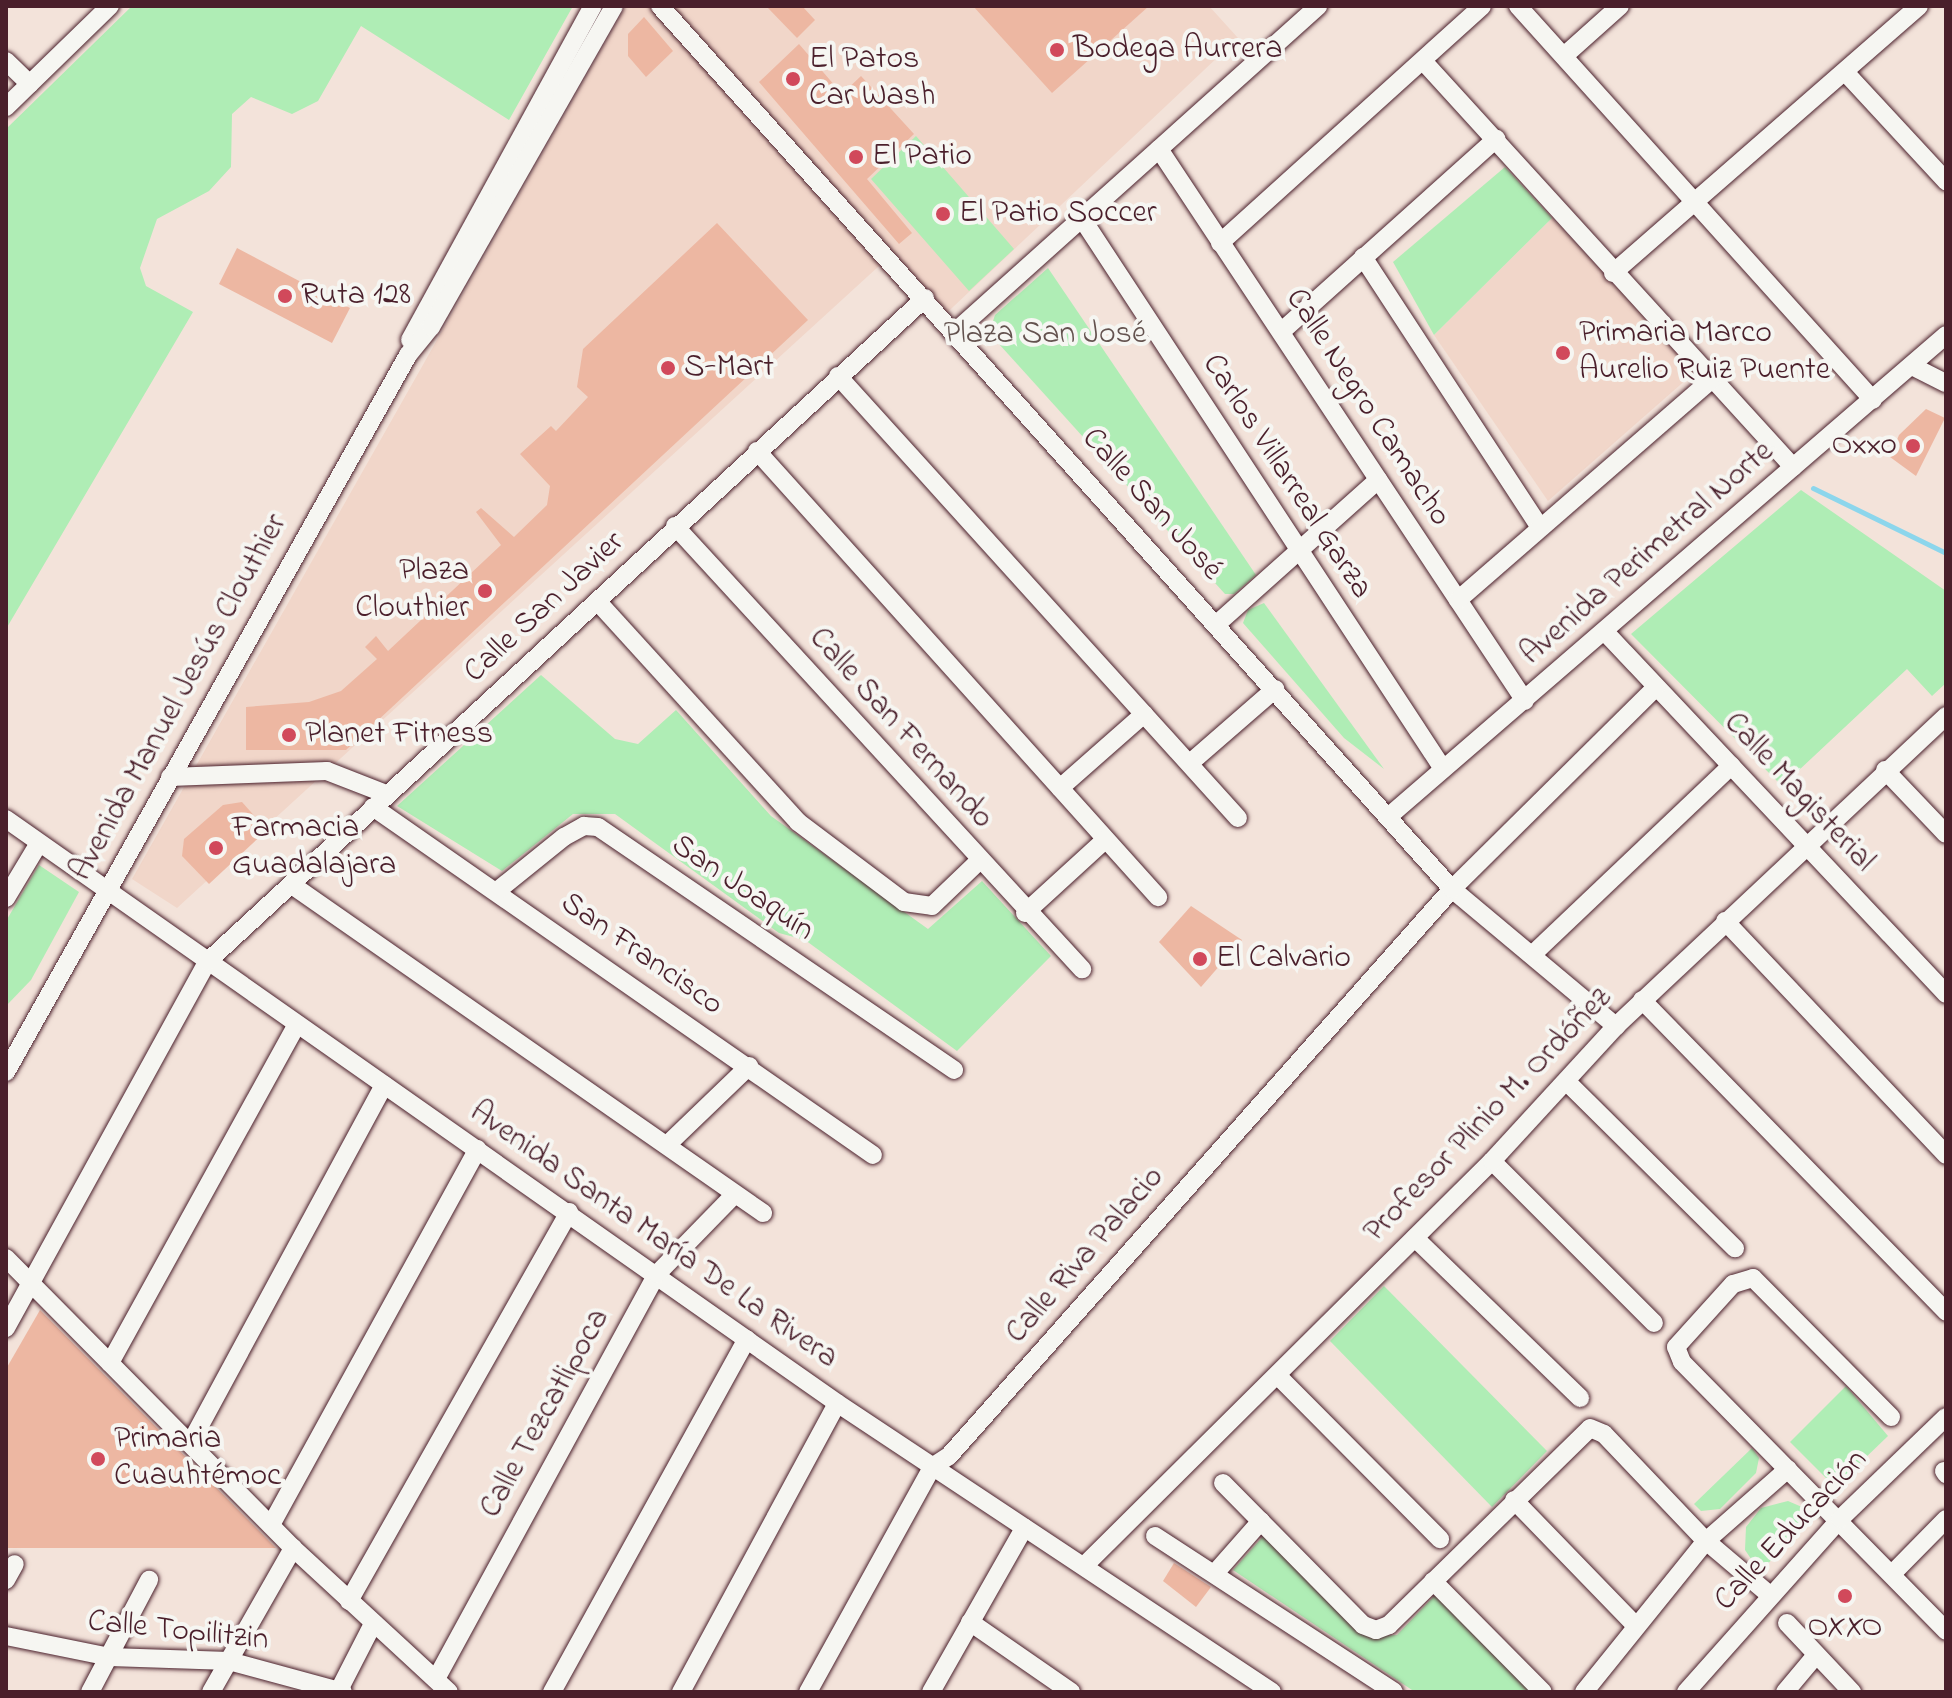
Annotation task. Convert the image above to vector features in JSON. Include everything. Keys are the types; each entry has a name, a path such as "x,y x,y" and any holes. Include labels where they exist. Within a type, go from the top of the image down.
{"street":[{"path":"6,107 109,6"},
{"name":"Avenida Manuel Jesús Clouthier","path":"408,355 415,330 593,6"},
{"name":"Avenida Manuel Jesús Clouthier","path":"6,1072 408,355 431,327 614,6"},
{"name":"Calle San José","path":"660,6 1218,623 1452,889 1534,953 1616,1026"},
{"path":"955,332 1318,6"},
{"path":"1220,243 1424,62 1482,6"},
{"path":"1518,6 1873,400"},
{"path":"1564,56 1620,6"},
{"path":"1613,273 1697,203 1919,6"},
{"path":"6,61 30,84"},
{"path":"1424,62 1793,467"},
{"path":"1845,72 1946,181"},
{"path":"1282,331 1496,139"},
{"name":"Calle Negro Camacho","path":"1159,149 1525,701"},
{"name":"Carlos Villarreal Garza","path":"1081,217 1443,769"},
{"path":"1363,257 1540,527"},
{"name":"Calle San Javier","path":"6,1328 207,962 925,298"},
{"name":"Avenida Perimetral Norte","path":"1388,817 1606,633 1946,335"},
{"path":"1912,366 1946,383"},
{"path":"838,376 1238,818"},
{"path":"1458,600 1712,379"},
{"path":"757,451 1158,897"},
{"path":"1218,623 1378,480"},
{"name":"Calle San Fernando","path":"675,526 1025,913 1082,969"},
{"path":"598,602 798,822 904,902 924,909 979,861"},
{"name":"Calle Magisterial","path":"1606,633 1946,994"},
{"name":"Calle Riva Palacio","path":"808,1692 932,1467 949,1456 1452,889 1656,687"},
{"path":"1190,763 1275,689"},
{"path":"1060,788 1144,714"},
{"name":"Profesor Plinio M. Ordóñez","path":"1084,1566 1492,1161 1568,1083 1642,1000 1946,716"},
{"path":"1534,953 1731,766"},
{"path":"1885,770 1946,834"},
{"name":"San Francisco","path":"170,777 327,771 380,801 497,891 873,1155"},
{"name":"Avenida Santa María De La Rivera","path":"6,819 837,1403 1272,1692"},
{"name":"San Joaquín","path":"497,891 564,837 584,826 598,827 954,1070"},
{"path":"1025,913 1105,840"},
{"path":"6,898 39,843"},
{"path":"292,885 763,1213"},
{"path":"1725,921 1946,1155"},
{"path":"1642,1000 1946,1312"},
{"path":"110,1363 297,1024"},
{"path":"667,1145 749,1066"},
{"path":"1568,1083 1735,1248"},
{"path":"191,1442 384,1085"},
{"path":"271,1525 478,1149"},
{"path":"1492,1161 1654,1323"},
{"name":"Calle Tezcatlipoca","path":"443,1686 657,1274 734,1195"},
{"path":"349,1601 569,1212"},
{"path":"1415,1238 1580,1398"},
{"path":"6,1258 293,1548 443,1686"},
{"path":"1891,1417 1759,1281 1746,1277 1676,1347 1682,1362 1840,1519 1946,1631"},
{"path":"552,1692 747,1339"},
{"path":"1278,1376 1440,1539"},
{"path":"681,1692 837,1403"},
{"name":"Calle Educación","path":"1686,1692 1840,1519 1946,1417"},
{"path":"1223,1483 1363,1625 1376,1630 1433,1581 1590,1428 1604,1434 1706,1541 1770,1595"},
{"path":"1584,1692 1706,1541 1788,1469"},
{"path":"1514,1500 1636,1626"},
{"path":"1892,1574 1946,1519"},
{"path":"1216,1572 1261,1521"},
{"path":"931,1692 1024,1528"},
{"path":"1155,1536 1216,1572 1394,1692"},
{"path":"211,1692 293,1548"},
{"path":"90,1692 149,1580"},
{"path":"1433,1581 1543,1692"},
{"path":"970,1622 1071,1692"},
{"path":"1787,1623 1852,1692"},
{"path":"340,1691 373,1624"},
{"name":"Calle Topilitzin","path":"6,1636 110,1657 229,1661 340,1691"},
{"path":"1785,1692 1816,1655"}],"shaded area":[{"path":"626,6 1209,6 1238,38 935,324 879,266 177,908 132,879"},
{"name":"Primaria Marco Aurelio Ruiz Puente","path":"1552,218 1696,371 1548,501 1434,335"}],"green space":[{"path":"132,6 573,6 509,120 361,26 318,101 292,114 251,97 232,114 231,167 209,191 157,219 140,268 146,286 193,312 6,629 6,129"},
{"name":"El Patio Soccer","path":"916,136 1014,249 969,291 871,179"},
{"path":"1505,167 1552,218 1434,335 1393,262"},
{"name":"Plaza San José","path":"1048,268 1256,575 1234,594 1225,594 989,333 995,315"},
{"path":"1801,490 1946,591 1946,683 1932,696 1907,669 1782,786 1631,634"},
{"path":"1264,603 1384,769 1344,738 1243,623 1248,610"},
{"path":"541,675 615,739 638,744 676,710 771,816 928,929 982,881 1051,956 957,1051 805,940 779,933 615,814 573,814 502,871 397,806"},
{"path":"39,865 79,892 31,980 6,1006 6,921"},
{"path":"1384,1286 1547,1451 1492,1507 1330,1341"},
{"path":"1846,1386 1888,1436 1835,1487 1790,1442"},
{"path":"1752,1448 1759,1458 1756,1473 1720,1509 1701,1511 1694,1504"},
{"path":"1788,1501 1816,1513 1760,1572 1745,1550 1746,1527 1761,1508"},
{"path":"1266,1533 1374,1636 1397,1635 1435,1595 1532,1692 1415,1692 1233,1570"}],"building":[{"path":"766,6 802,6 815,20 797,38"},
{"name":"Bodega Aurrera","path":"973,6 1149,6 1052,93"},
{"path":"644,17 673,51 646,77 628,56 628,34"},
{"name":"El Patio","path":"799,44 842,94 861,76 914,134 867,179 912,233 899,244 759,82"},
{"path":"717,223 808,320 346,750 246,750 246,707 309,702 341,691 377,659 365,647 376,636 388,651 501,545 476,512 481,508 514,537 547,505 550,486 520,454 551,426 556,431 588,397 577,387 583,349"},
{"name":"Ruta 128","path":"237,248 350,308 332,343 219,284"},
{"name":"Oxxo","path":"1926,409 1945,418 1916,476 1890,457 1899,435"},
{"name":"Farmacia Guadalajara","path":"242,802 267,830 209,884 182,856 184,839 223,805"},
{"name":"El Calvario","path":"1191,906 1242,940 1201,987 1159,942"},
{"name":"Primaria Cuauhtémoc","path":"40,1310 276,1548 6,1548 6,1369"},
{"path":"1174,1563 1211,1587 1196,1607 1163,1581"}],"waterway":[{"path":"1813,488 1946,553"}],"place":[{"name":"Bodega Aurrera","path":"1057,50"},
{"name":"El Patos Car Wash","path":"793,79"},
{"name":"El Patio","path":"856,157"},
{"name":"El Patio Soccer","path":"943,214"},
{"name":"Ruta 128","path":"285,296"},
{"name":"Primaria Marco Aurelio Ruiz Puente","path":"1563,353"},
{"name":"S-Mart","path":"668,368"},
{"name":"Oxxo","path":"1913,446"},
{"name":"Plaza Clouthier","path":"485,591"},
{"name":"Planet Fitness","path":"289,735"},
{"name":"Farmacia Guadalajara","path":"216,848"},
{"name":"El Calvario","path":"1200,959"},
{"name":"Primaria Cuauhtémoc","path":"98,1459"},
{"name":"OXXO","path":"1845,1596"}]}
